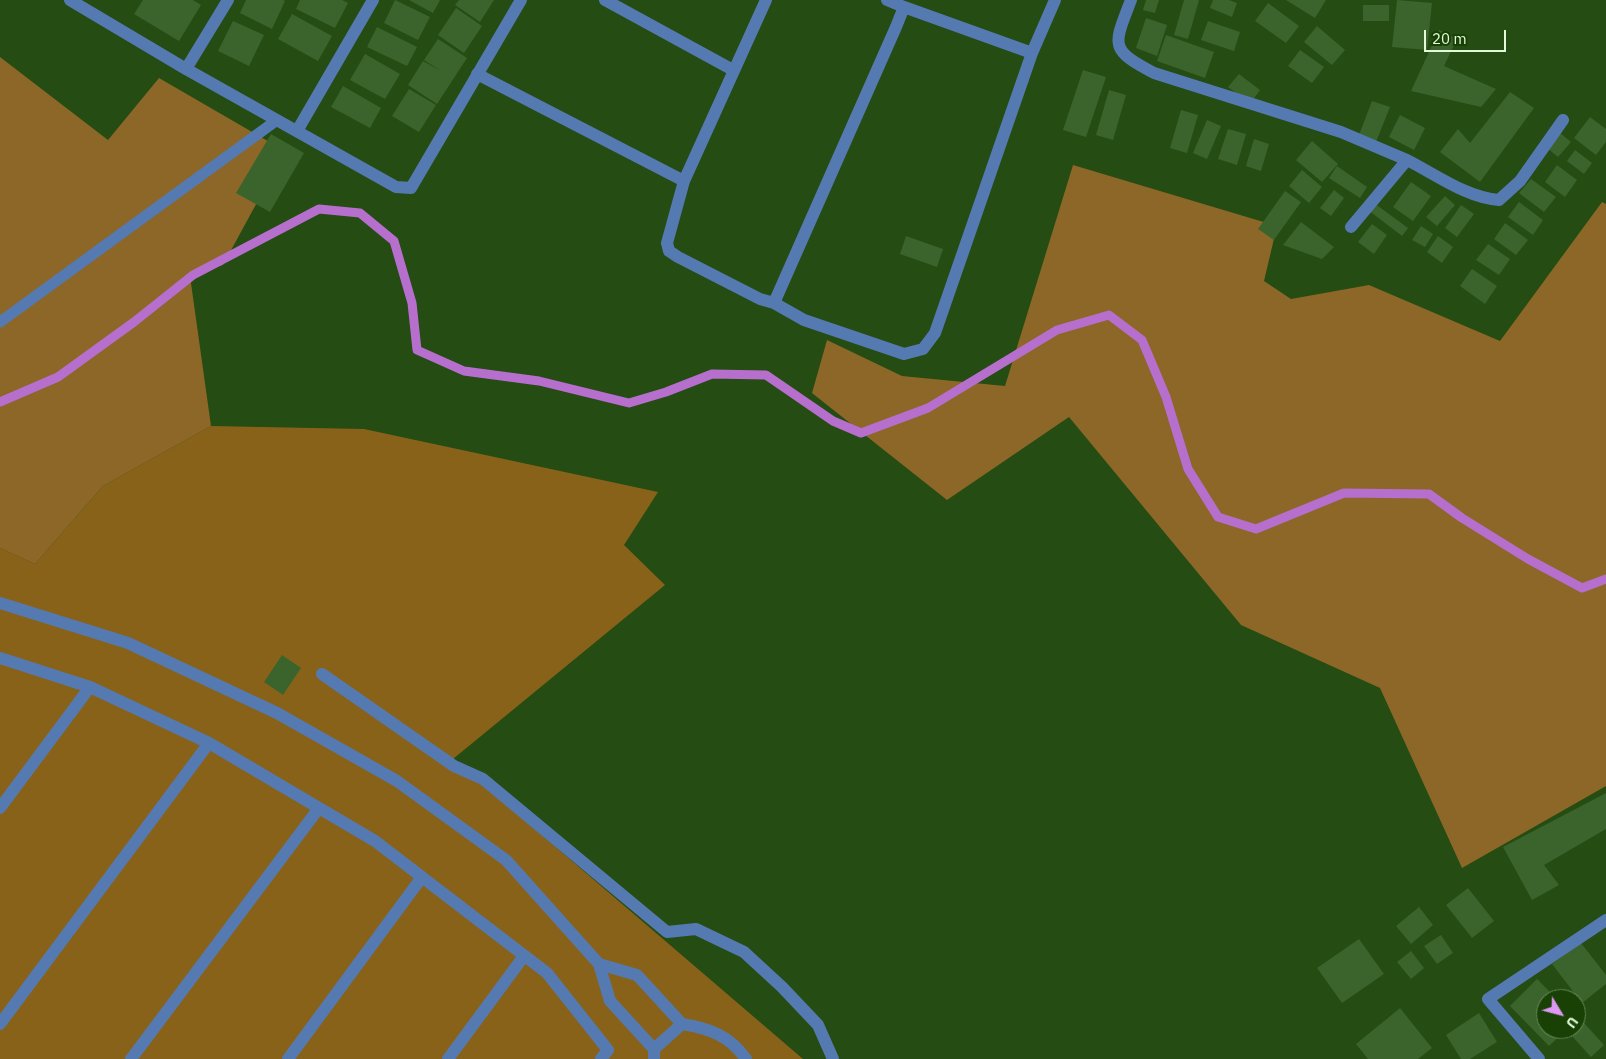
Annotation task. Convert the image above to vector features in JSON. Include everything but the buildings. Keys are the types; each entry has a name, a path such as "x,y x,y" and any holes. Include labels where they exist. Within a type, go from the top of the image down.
{"street":[{"path":"186,70 228,0"},
{"path":"297,131 373,0"},
{"path":"74,1 186,70 396,187 411,188 521,0"},
{"path":"605,0 733,70"},
{"path":"766,0 684,181 667,243 669,251 804,320 904,354 923,349 935,333 1032,53 1055,0"},
{"path":"886,0 1032,53"},
{"path":"1131,0 1117,37 1121,52 1132,62 1154,74 1341,132 1407,160 1461,188 1488,199 1499,200 1520,181 1562,120"},
{"path":"774,303 904,7"},
{"path":"477,74 684,181"},
{"path":"1351,227 1407,160"},
{"path":"0,603 128,643 277,713 397,781 506,860 599,964 610,1002 654,1054 682,1024"},
{"path":"0,658 90,687 209,743 375,840 547,973 608,1050 601,1059"},
{"path":"322,674 454,766 483,779 667,932 696,929 744,952 782,987 818,1025 833,1059"},
{"path":"0,808 90,687"},
{"path":"0,1024 209,743"},
{"path":"131,1059 319,808"},
{"path":"288,1059 422,877"},
{"path":"1538,1059 1488,999 1606,920"},
{"path":"448,1059 524,956"},
{"path":"599,964 637,975 682,1024 705,1027 722,1035 746,1059"}],"lane":[{"path":"0,322 277,120"}],"shaded area":[{"path":"0,57 108,140 159,78 285,151 223,265 190,276 211,426 103,486 35,564 0,548"},
{"path":"1073,165 1277,226 1264,281 1291,299 1369,285 1500,341 1602,202 1606,204 1606,786 1462,868 1380,688 1241,625 1069,417 947,500 812,393 827,340 902,376 1005,386"},
{"path":"211,426 364,429 658,492 624,545 665,585 453,759 803,1059 0,1059 0,548 35,564 103,486"}],"waterway":[{"path":"0,402 58,377 134,322 193,275 319,209 360,213 394,241 412,303 417,350 464,371 539,381 629,403 666,392 712,374 766,375 833,421 861,433 928,408 1057,330 1109,315 1142,340 1166,397 1188,469 1218,517 1256,529 1344,493 1429,494 1462,518 1528,559 1582,588 1606,579"}]}
